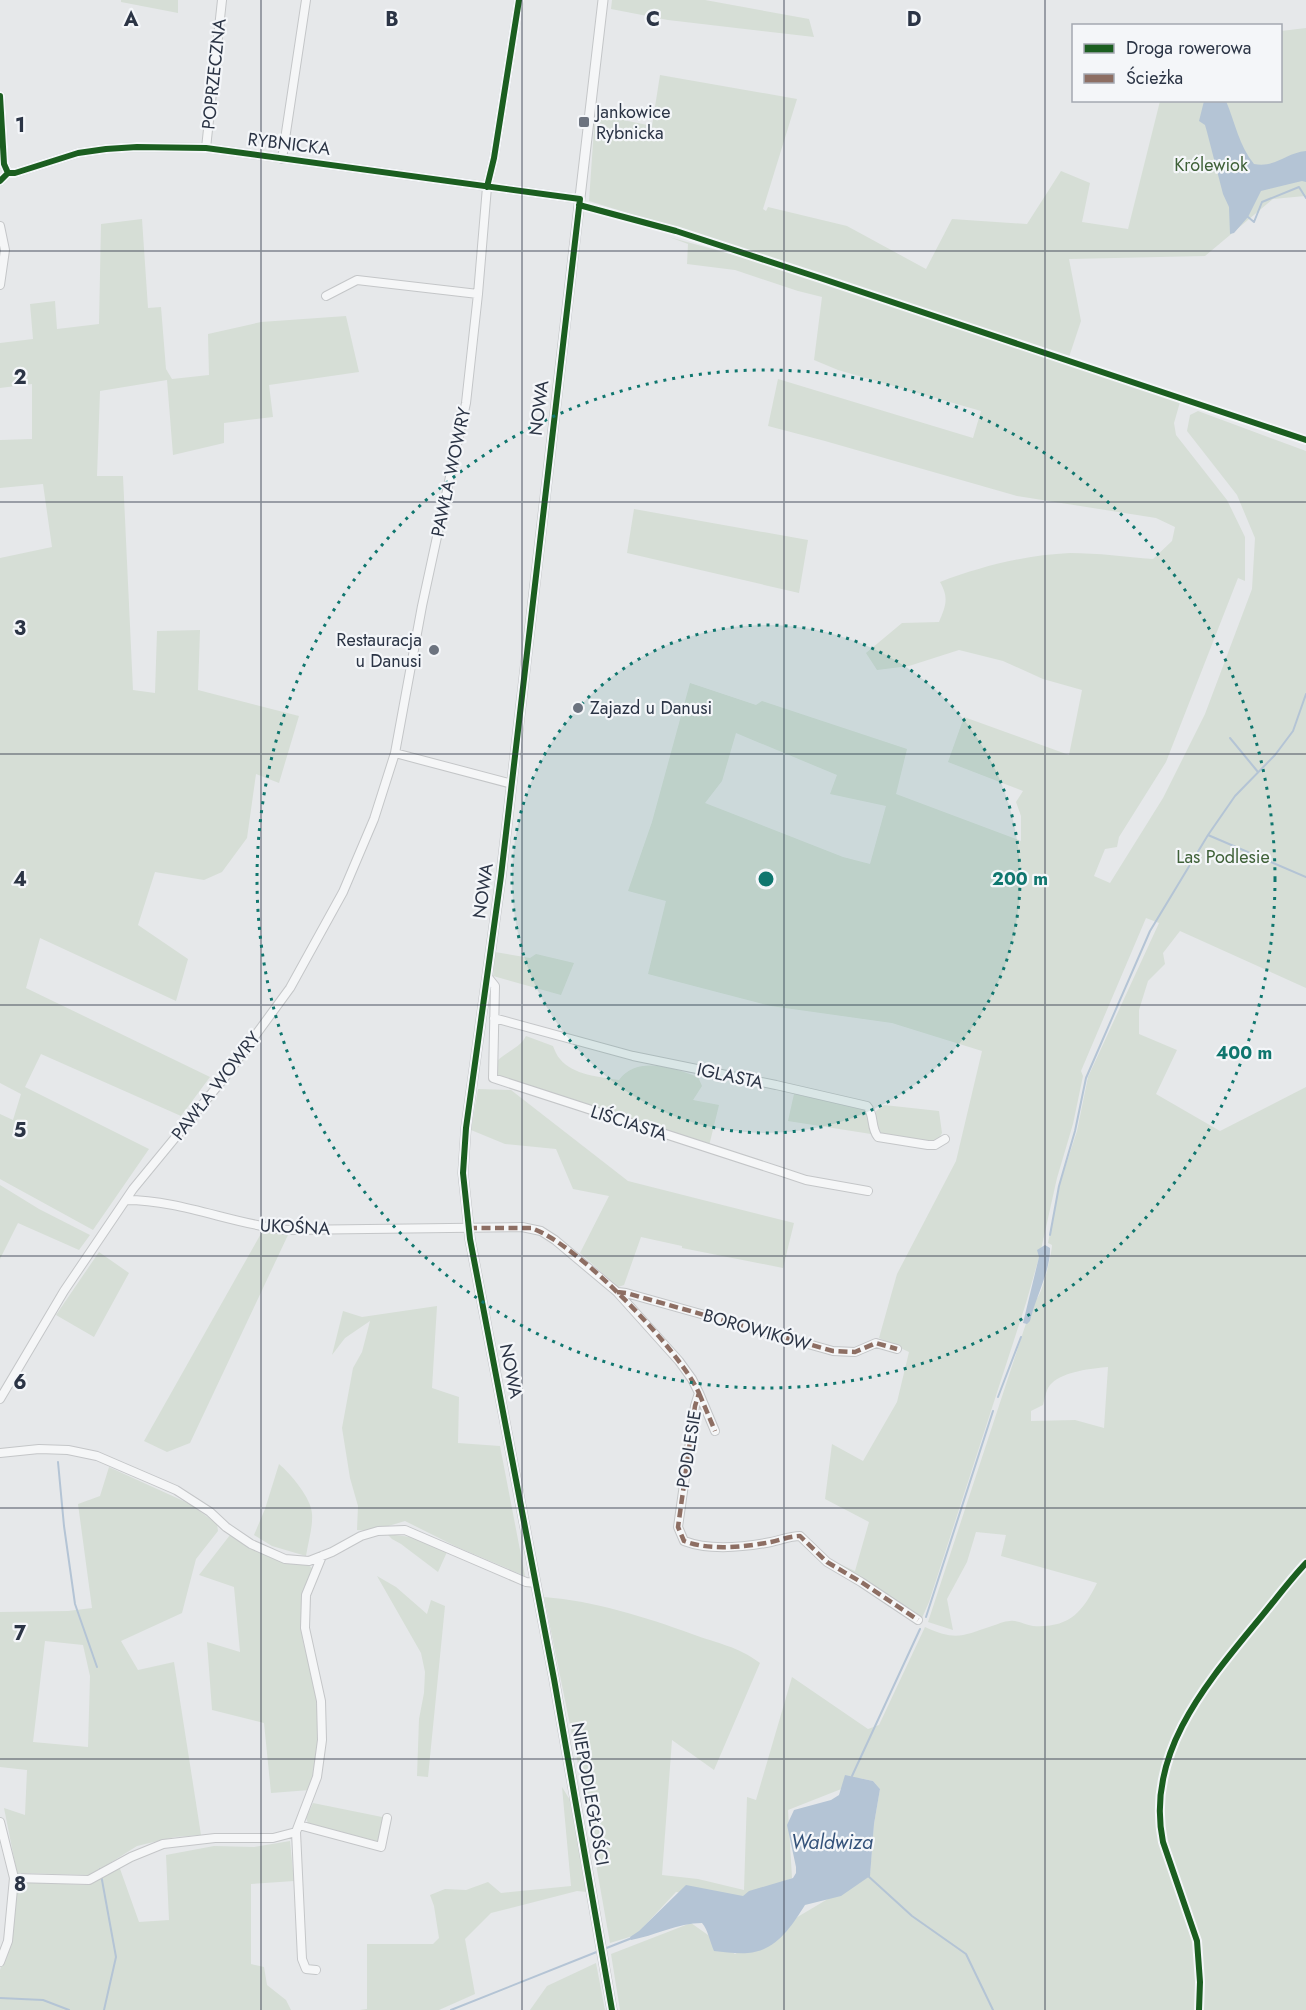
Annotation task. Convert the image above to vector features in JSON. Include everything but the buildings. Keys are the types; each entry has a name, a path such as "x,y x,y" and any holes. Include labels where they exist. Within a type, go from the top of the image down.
{"street":[{"name":"POPRZECZNA","path":"206,148 222,0"},
{"path":"282,159 306,0"},
{"name":"PAWŁA WOWRY","path":"0,1399 64,1291 143,1175 225,1077 290,988 343,892 374,819 395,753 422,606 466,403 487,187 494,158 519,0"},
{"name":"NOWA","path":"536,1583 468,1228 463,1173 464,1149 512,784 603,0"},
{"path":"0,96 4,164 8,173 0,181"},
{"name":"RYBNICKA","path":"8,173 15,173 78,153 106,149 206,148 580,199"},
{"path":"0,226 4,250 0,285"},
{"path":"326,296 357,280 478,294"},
{"path":"395,753 512,784"},
{"name":"LIŚCIASTA","path":"487,976 495,986 493,1078 797,1177 868,1191"},
{"name":"IGLASTA","path":"494,1018 633,1056 867,1106 873,1112 874,1131 878,1137 928,1145 935,1145 945,1139"},
{"name":"UKOŚNA","path":"126,1200 169,1204 255,1226 287,1230 468,1228"},
{"name":"PODLESIE","path":"468,1228 522,1227 541,1231 617,1292 680,1361 699,1393 691,1428 678,1527 684,1541 703,1546 735,1546 800,1536 826,1562 918,1620"},
{"name":"BOROWIKÓW","path":"617,1292 833,1351 855,1352 876,1343 897,1349"},
{"path":"699,1393 715,1431"},
{"path":"0,1453 43,1449 68,1450 97,1456 176,1490 210,1512 226,1527 251,1544 285,1560 309,1561 361,1536 378,1531 405,1530 526,1582 536,1583"},
{"path":"316,1970 306,1969 302,1959 298,1828 317,1777 322,1740 321,1701 305,1628 306,1595 322,1556"},
{"name":"NIEPODLEGŁOŚCI","path":"536,1583 612,2010"},
{"path":"14,1878 89,1880 130,1857 163,1844 215,1838 273,1838 298,1828 381,1847 387,1818"},
{"path":"0,1821 14,1878 8,1941 0,1962"}],"green space":[{"path":"121,0 178,0 178,13 121,2"},
{"path":"612,0 705,0 809,19 814,37 668,20 611,9"},
{"name":"Królewiok","path":"1306,28 1306,198 1305,196 1273,199 1205,256 1069,259 1081,321 1068,360 749,255 750,251 589,201 595,114 652,126 660,75 797,99 763,209 766,211 768,207 847,226 926,269 952,219 1027,224 1061,171 1090,183 1082,222 1128,229 1160,102 1282,102 1282,31"},
{"path":"142,219 148,308 161,307 166,369 172,379 209,375 208,334 261,322 346,316 359,372 269,385 273,417 224,423 224,443 173,455 167,380 100,391 97,476 123,476 133,690 155,693 157,631 200,630 198,690 299,716 279,783 256,774 247,838 222,872 204,880 155,872 138,925 188,959 176,1001 40,938 26,988 210,1077 181,1116 41,1054 25,1087 149,1149 93,1230 0,1179 0,1114 13,1120 21,1094 0,1083 0,558 52,547 43,484 0,488 0,440 32,439 32,384 0,388 0,343 33,339 30,304 55,301 57,329 99,324 101,224"},
{"name":"Las Podlesie","path":"669,237 781,268 1180,402 1174,423 1176,435 1227,500 1245,537 1245,581 1238,578 1166,762 1119,837 1117,847 1105,849 1094,876 1110,883 1163,798 1205,714 1252,589 1255,538 1237,495 1187,431 1190,415 1198,411 1306,451 1306,988 1180,931 1163,953 1165,964 1148,981 1139,1010 1139,1034 1177,1050 1156,1094 1220,1131 1306,1087 1306,2010 620,2010 611,1954 691,1923 735,1954 870,1874 874,1824 880,1789 873,1781 859,1778 859,1782 788,1810 792,1878 738,1900 676,1892 636,1935 610,1943 580,1774 544,1597 582,1602 638,1616 727,1646 760,1663 714,1770 672,1740 662,1875 698,1879 744,1890 747,1797 756,1800 792,1677 868,1729 879,1725 925,1627 944,1634 959,1636 1008,1621 1033,1626 1056,1624 1065,1621 1080,1610 1097,1583 1001,1556 1006,1535 976,1532 967,1562 947,1599 953,1630 928,1622 1033,1302 1039,1296 1045,1279 1052,1245 1048,1243 1060,1183 1077,1131 1088,1077 1159,923 1146,918 1081,1071 1083,1076 1073,1124 1026,1303 922,1618 831,1560 855,1571 869,1522 825,1499 832,1444 863,1461 897,1402 909,1352 879,1338 897,1274 956,1161 982,1051 892,1023 771,1006 648,974 666,901 628,891 652,822 690,683 756,705 762,701 907,749 896,794 1021,841 1021,816 1016,802 1023,791 948,762 964,717 1069,755 1082,690 1043,679 1003,661 959,650 909,666 877,670 866,653 902,623 939,622 946,602 940,582 1004,562 1054,554 1091,554 1153,559 1172,541 1175,527 1156,518 1017,496 768,426 778,379 973,438 981,411 838,370 814,360 822,297 735,270 687,264 688,244","holes":["736,733 837,775 830,794 886,806 870,864 843,857 705,803 722,781","1108,1367 1104,1428 1075,1420 1031,1421 1031,1411 1043,1405 1048,1388 1057,1379 1079,1371"]},
{"path":"634,509 808,540 799,593 627,553"},
{"path":"495,952 530,958 536,954 574,963 561,995 493,976"},
{"path":"526,1036 553,1046 565,1064 587,1074 619,1080 635,1068 656,1066 667,1067 698,1077 702,1086 693,1100 719,1105 709,1146 497,1075 497,1061 520,1044"},
{"path":"478,1089 511,1090 628,1181 794,1223 783,1268 682,1248 682,1246 641,1237 624,1285 618,1287 580,1253 609,1196 573,1189 556,1149 505,1144 471,1130"},
{"path":"794,1094 864,1108 870,1115 871,1134 788,1121"},
{"path":"884,1105 939,1111 942,1133 938,1140 930,1142 881,1133 876,1124 876,1111"},
{"path":"0,1185 39,1209 90,1235 79,1250 18,1223 0,1259"},
{"path":"263,1230 288,1235 190,1443 167,1452 144,1441"},
{"path":"99,1252 129,1273 94,1337 56,1315"},
{"path":"437,1306 432,1388 459,1397 458,1443 500,1446 525,1576 457,1547 405,1521 372,1531 357,1530 358,1506 350,1478 342,1428 353,1368 362,1352 370,1321 345,1338 332,1355 343,1311 362,1317"},
{"path":"279,1464 300,1487 311,1508 312,1524 306,1556 272,1546 254,1535"},
{"path":"109,1467 190,1504 217,1524 218,1531 196,1559 182,1613 121,1641 138,1670 174,1662 201,1835 175,1837 137,1846 91,1875 17,1873 4,1808 25,1815 27,1770 0,1767 0,1612 68,1611 92,1608 78,1504 100,1496","holes":["45,1641 83,1645 90,1676 88,1747 33,1742"]},
{"path":"387,1534 411,1537 447,1552 438,1572 392,1539"},
{"path":"230,1535 283,1563 307,1564 312,1568 304,1596 301,1626 314,1685 317,1711 317,1751 310,1790 271,1793 264,1723 212,1710 207,1642 240,1652 234,1587 199,1575"},
{"path":"377,1576 396,1587 427,1614 431,1600 445,1606 428,1777 417,1776 419,1719 425,1672 421,1653"},
{"path":"562,1787 573,1805 587,1892 577,1891 491,1913 465,1939 475,1994 439,2010 360,2010 367,2009 367,1944 433,1944 439,1938 430,1895 445,1889 466,1890 488,1882 501,1893 571,1886"},
{"path":"313,1803 387,1818 380,1842 308,1823 306,1818"},
{"path":"290,1841 294,1881 251,1884 251,1964 264,1967 267,1985 286,2000 291,2010 0,2010 0,1970 12,1932 16,1888 23,1882 86,1885 119,1866 139,1922 169,1920 166,1855 214,1846 254,1847"},
{"path":"596,1963 605,2010 530,2010 547,1986"}],"water":[{"path":"1204,102 1226,102 1241,142 1254,164 1268,164 1306,151 1306,182 1261,191 1248,217 1234,233 1230,234 1229,207 1223,194 1205,125 1199,121"},
{"path":"1045,1245 1050,1248 1050,1256 1045,1275 1030,1321 1027,1324 1023,1323 1039,1257 1037,1250"},
{"name":"Waldwiza","path":"845,1775 873,1781 880,1789 874,1824 870,1876 841,1896 805,1905 794,1922 775,1943 758,1951 740,1953 714,1951 702,1923 684,1925 631,1940 630,1937 686,1885 743,1896 749,1891 793,1878 796,1867 787,1825 794,1810 831,1800 839,1795"}],"waterway":[{"path":"1248,217 1254,222 1262,202 1299,187 1306,198"},
{"path":"1208,835 1235,796 1275,755 1293,731 1306,694"},
{"path":"1230,738 1258,772"},
{"path":"1050,1235 1059,1186 1075,1131 1086,1078 1150,931 1208,835 1306,877"},
{"path":"998,1397 1021,1337"},
{"path":"926,1617 993,1411"},
{"path":"58,1462 75,1604 97,1667"},
{"path":"852,1776 920,1629"},
{"path":"100,1869 116,1957 104,2010"},
{"path":"867,1875 912,1916 966,1954 993,2010"},
{"path":"604,1949 632,1938"},
{"path":"451,2010 599,1951"},
{"path":"0,1998 43,2000 69,2010"}],"marked path":[{"path":"468,1228 531,1228 551,1238 574,1254 625,1300 649,1325 688,1374 699,1393 695,1406 678,1527 684,1541 705,1546 739,1547 800,1536 827,1562 918,1620"},
{"path":"617,1292 833,1351 855,1352 876,1343 897,1349"},
{"path":"699,1393 715,1431"}],"cycle path":[{"path":"487,187 494,158 519,0"},
{"path":"0,96 4,164 8,173"},
{"path":"0,181 8,173 15,173 78,153 137,147 206,148 580,199 501,876 466,1128 463,1173 470,1239 554,1679 612,2010"},
{"path":"579,205 676,231 1306,440"},
{"path":"1199,2010 1200,1982 1197,1941 1163,1842 1160,1810 1163,1780 1171,1751 1199,1697 1217,1671 1306,1563"}],"place":[{"name":"Jankowice Rybnicka","path":"584,122"},
{"name":"Restauracja u Danusi","path":"434,650"},
{"name":"Zajazd u Danusi","path":"578,708"}]}
